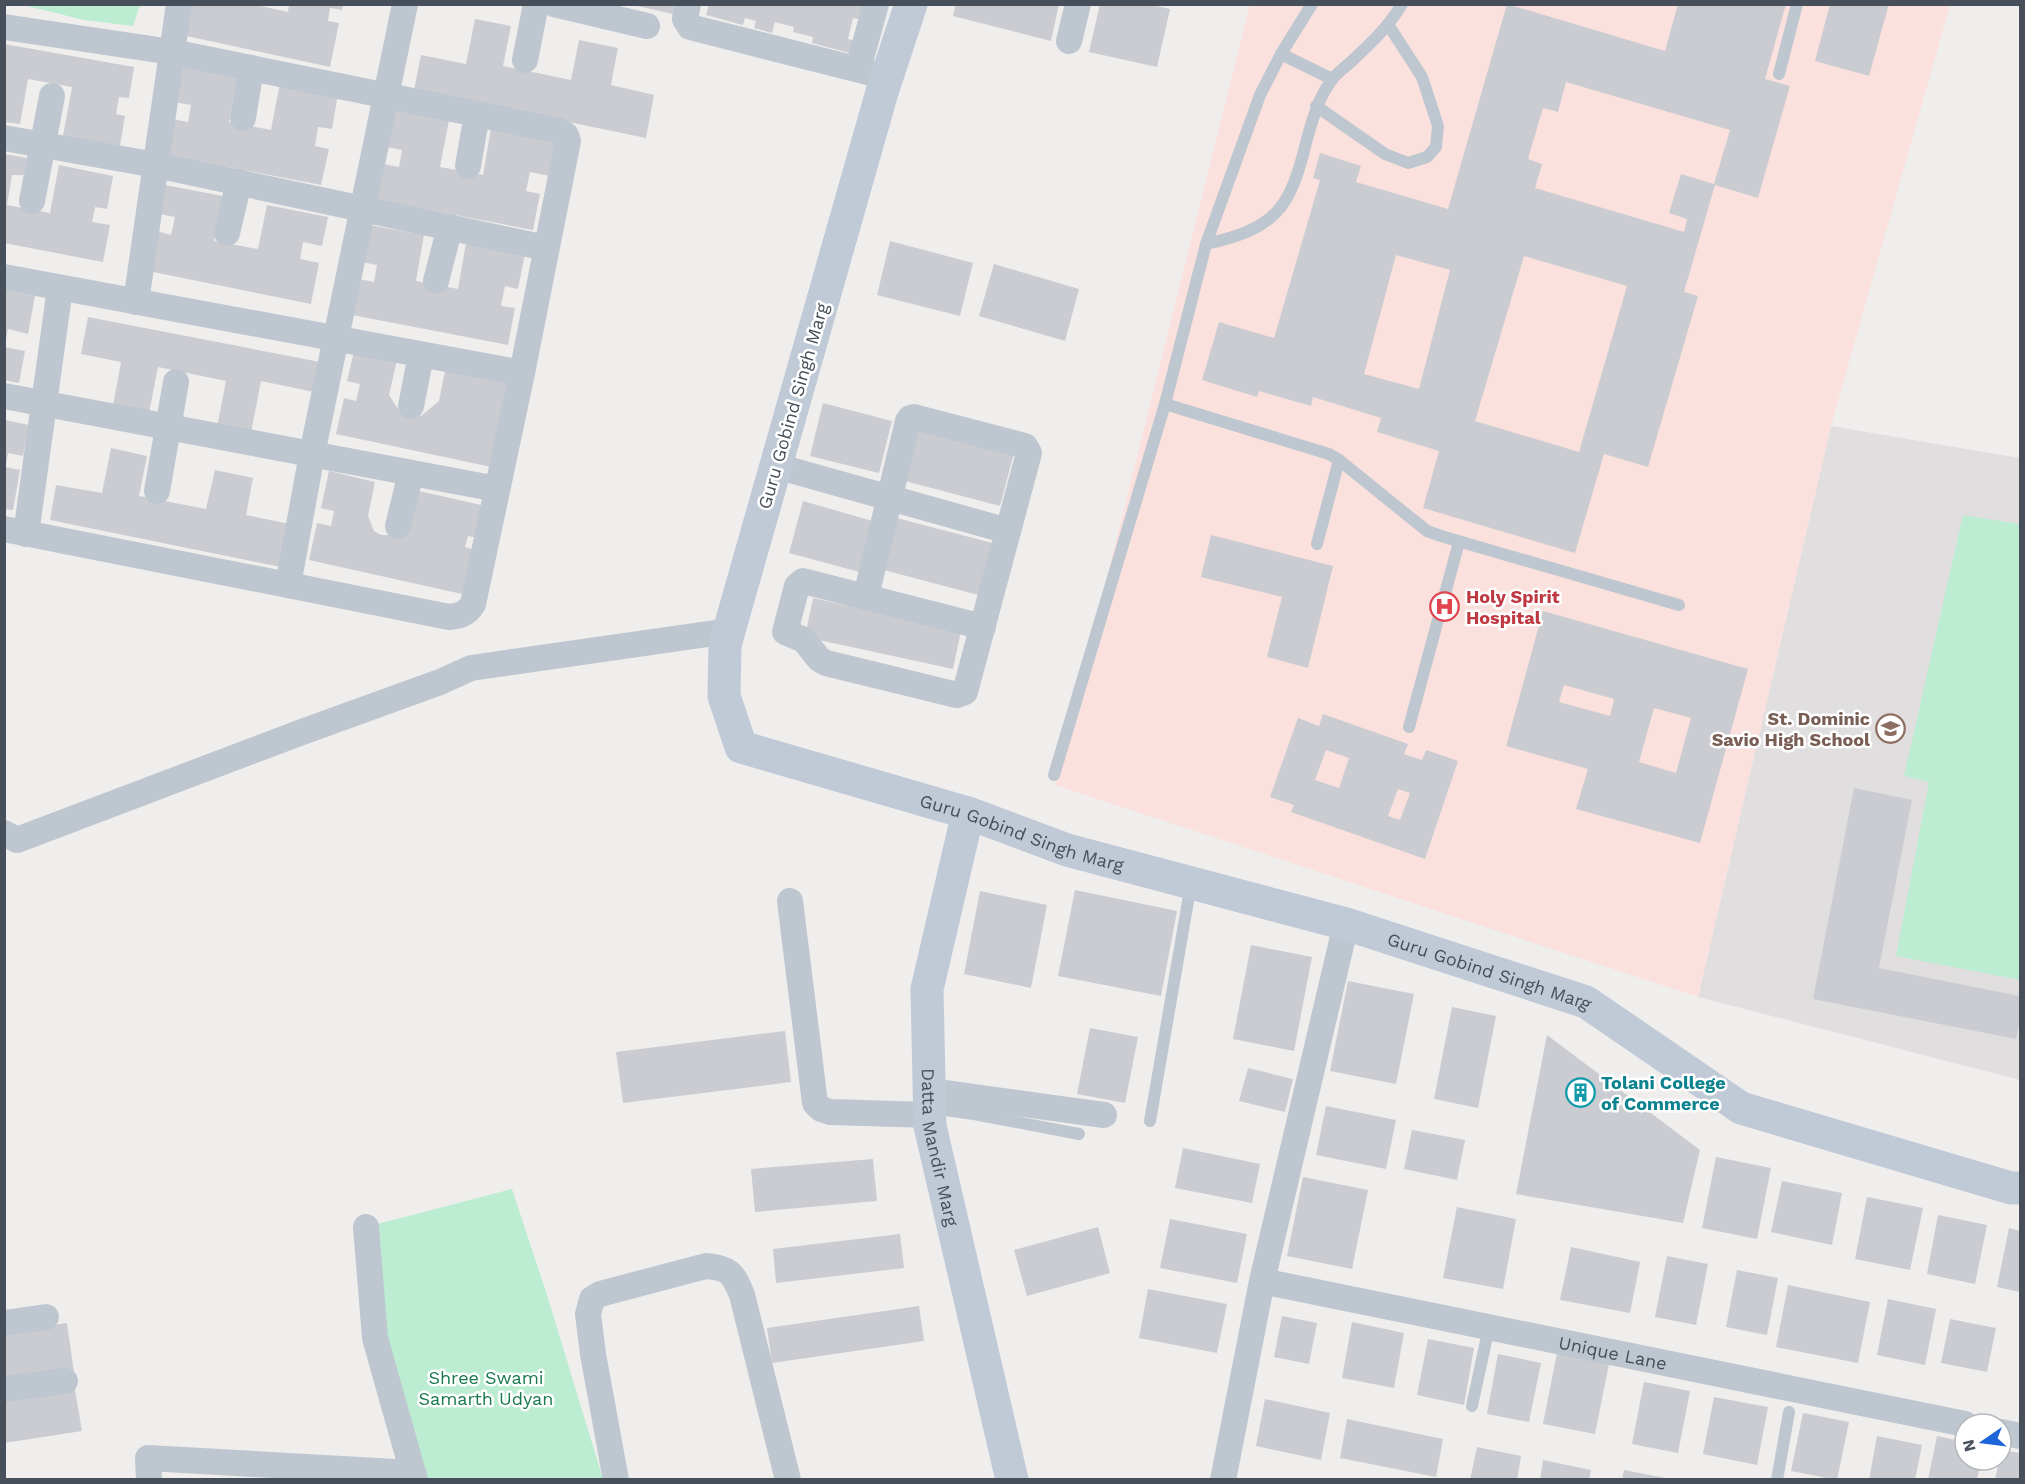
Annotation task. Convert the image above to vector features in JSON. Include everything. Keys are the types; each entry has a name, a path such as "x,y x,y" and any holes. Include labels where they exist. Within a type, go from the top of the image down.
{"street":[{"path":"136,302 178,4"},
{"path":"288,585 312,454 405,4"},
{"path":"525,60 537,4"},
{"path":"554,4 647,26"},
{"path":"688,4 685,20 690,27 872,73 876,4"},
{"name":"Guru Gobind Singh Marg","path":"911,4 872,73 776,466 725,645 724,696 741,747 968,813 1067,850 1346,924 1586,1002 1741,1108 2012,1188 2020,1188"},
{"path":"1069,41 1078,4"},
{"path":"4,27 172,52 560,131 566,135 568,141 522,373 472,604 469,610 462,614 449,617 15,531 44,404 60,288"},
{"path":"243,118 251,68"},
{"path":"32,201 52,96"},
{"path":"468,166 477,114"},
{"path":"4,138 156,165 546,248"},
{"path":"227,233 239,182"},
{"path":"436,281 450,227"},
{"path":"4,278 522,373"},
{"path":"411,406 421,355"},
{"path":"157,491 176,382"},
{"path":"4,396 497,489"},
{"path":"866,596 908,421 912,416 1024,446 1029,453 1008,531 983,627 966,690 960,695 826,663 819,659 804,640 785,632 797,586 807,581 983,627"},
{"path":"776,466 1008,531"},
{"path":"398,526 411,473"},
{"path":"4,833 16,840 440,682 471,668 729,631"},
{"name":"Datta Mandir Marg","path":"968,813 927,988 930,1126 1012,1479"},
{"path":"790,902 815,1103 821,1109 830,1112 930,1105 1104,1115"},
{"path":"1223,1479 1262,1281 1346,924"},
{"path":"149,1479 148,1458 414,1476 375,1338 366,1227"},
{"path":"616,1479 592,1344 588,1314 592,1299 611,1291 706,1266 723,1268 734,1276 742,1295 788,1479"},
{"name":"Unique Lane","path":"1262,1281 1953,1422"},
{"path":"4,1323 46,1317"},
{"path":"4,1389 65,1381"}],"lane":[{"path":"1054,775 1165,404 1206,244 1260,95 1281,54 1312,4"},
{"path":"1206,244 1239,237 1274,216 1287,200 1298,178 1316,106 1332,79 1389,26 1402,4"},
{"path":"1779,74 1797,4"},
{"path":"1316,106 1385,154 1408,164 1427,157 1436,147 1438,126 1432,103 1422,77 1389,26"},
{"path":"1281,54 1332,79"},
{"path":"1165,404 1318,450 1340,460 1427,531 1679,605"},
{"path":"1317,544 1340,460"},
{"path":"1408,727 1459,542"},
{"path":"1150,1121 1191,882"},
{"path":"930,1105 1080,1134"},
{"path":"1472,1406 1489,1327"},
{"path":"1777,1479 1789,1412"}],"shaded area":[{"name":"Holy Spirit Hospital","path":"1250,5 1950,5 1831,426 1698,997 1055,785"},
{"name":"St. Dominic Savio High School","path":"1831,426 2020,458 2020,1080 1698,997"}],"green space":[{"path":"23,5 140,5 133,26 84,20"},
{"path":"1963,515 2020,524 2020,980 1896,956 1929,782 1904,776"},
{"name":"Shree Swami Samarth Udyan","path":"512,1189 603,1479 419,1479 396,1386 366,1227"}],"building":[{"path":"183,4 252,4 288,12 289,4 343,4 342,10 330,8 328,21 339,23 330,67 177,34"},
{"path":"709,4 865,4 862,20 853,18 848,39 856,41 853,54 812,43 813,37 793,32 794,27 775,22 772,33 754,28 756,21 745,18 743,25 706,15"},
{"path":"956,4 1059,4 1051,41 953,16"},
{"path":"1100,4 1147,4 1170,9 1157,67 1089,52"},
{"path":"1507,4 1665,51 1678,4 1786,4 1765,79 1790,86 1758,198 1715,185 1684,292 1698,296 1648,467 1604,454 1575,553 1423,508 1439,451 1377,432 1381,418 1313,397 1311,406 1259,391 1257,397 1202,380 1219,322 1274,338 1320,180 1313,178 1320,153 1361,166 1356,182 1448,209","holes":["1566,82 1730,130 1714,184 1681,174 1669,213 1687,219 1684,232 1535,188 1542,164 1528,159 1543,108 1558,112","1396,255 1450,270 1419,389 1364,374","1524,256 1627,286 1579,452 1475,421"]},
{"path":"1830,4 1889,4 1869,76 1815,61"},
{"path":"633,5 679,5 677,15"},
{"path":"475,19 511,26 503,66 571,80 579,40 618,48 611,85 654,95 646,138 414,90 421,55 466,64"},
{"path":"4,44 134,67 129,98 119,97 116,114 125,116 120,146 63,136 72,87 28,79 20,124 4,122"},
{"path":"182,65 237,75 229,122 271,130 280,83 338,94 332,129 318,127 315,146 329,149 321,185 166,155 172,119 188,122 191,105 175,102"},
{"path":"394,110 449,120 440,167 483,175 491,128 556,141 550,176 530,172 526,191 540,194 533,230 377,200 384,164 399,167 402,150 387,147"},
{"path":"4,154 27,158 24,175 12,175 7,205 50,213 59,165 113,176 107,209 95,207 92,222 110,225 103,262 4,243"},
{"path":"165,185 223,196 214,241 258,249 267,205 328,217 322,246 303,242 300,259 319,263 311,304 148,271 156,231 171,235 175,217 160,214"},
{"path":"369,225 424,235 416,281 458,289 466,243 525,254 518,289 505,286 501,306 515,308 508,345 352,315 359,279 374,282 377,265 362,262"},
{"path":"890,241 973,263 960,316 877,295"},
{"path":"994,264 1079,289 1065,341 979,316"},
{"path":"4,290 35,296 28,334 8,329 6,340"},
{"path":"88,317 320,362 314,392 261,381 251,433 217,427 226,381 158,367 149,413 113,406 121,362 81,354"},
{"path":"4,347 25,351 19,383 4,380"},
{"path":"354,351 397,360 389,395 400,412 421,416 439,401 446,366 515,381 496,468 336,434 344,398 356,401 360,384 347,381"},
{"path":"823,403 892,421 879,473 810,456"},
{"path":"5,420 29,425 23,456 8,453 6,465"},
{"path":"915,427 1014,453 1000,506 901,480"},
{"path":"111,448 147,456 139,496 206,509 215,470 253,478 246,515 290,524 281,567 50,520 56,485 102,493"},
{"path":"5,467 20,470 13,510 5,509"},
{"path":"329,471 375,482 368,516 374,531 381,535 393,535 419,491 490,507 483,539 468,536 465,547 481,551 471,596 309,560 317,523 331,526 334,511 321,508"},
{"path":"803,501 876,522 863,573 789,553"},
{"path":"893,517 996,544 982,596 880,569"},
{"path":"1211,535 1333,566 1308,668 1267,657 1282,597 1201,577"},
{"path":"813,598 961,631 953,669 805,637"},
{"path":"1543,611 1748,669 1700,843 1576,809 1588,769 1506,746","holes":["1564,685 1614,699 1610,716 1559,702","1654,708 1691,718 1676,773 1639,762"]},
{"path":"1323,714 1408,744 1404,754 1422,760 1426,750 1458,761 1425,859 1291,812 1294,805 1270,797 1298,718 1319,726","holes":["1326,750 1349,758 1339,788 1315,780","1398,789 1410,793 1400,820 1388,816"]},
{"path":"1854,788 1912,800 1879,968 2020,996 2020,1019 2016,1039 1813,999"},
{"path":"1075,890 1177,911 1161,996 1058,976"},
{"path":"980,891 1047,905 1031,988 964,974"},
{"path":"1251,945 1312,957 1294,1051 1233,1039"},
{"path":"1348,981 1414,994 1396,1084 1330,1071"},
{"path":"1452,1007 1496,1016 1478,1108 1434,1099"},
{"path":"1090,1028 1138,1037 1125,1103 1077,1094"},
{"path":"785,1031 791,1082 623,1103 616,1052"},
{"name":"Tolani College of Commerce","path":"1547,1035 1700,1150 1683,1223 1516,1194"},
{"path":"1248,1068 1293,1079 1285,1112 1239,1101"},
{"path":"1326,1106 1396,1120 1386,1169 1316,1155"},
{"path":"1412,1130 1465,1140 1457,1180 1404,1169"},
{"path":"1183,1148 1260,1164 1252,1203 1175,1188"},
{"path":"1716,1157 1771,1168 1757,1239 1702,1228"},
{"path":"873,1159 877,1201 755,1212 751,1169"},
{"path":"1303,1177 1368,1190 1352,1269 1287,1256"},
{"path":"1782,1181 1842,1193 1832,1245 1771,1232"},
{"path":"1867,1197 1923,1208 1910,1270 1855,1259"},
{"path":"1457,1207 1516,1219 1503,1289 1443,1278"},
{"path":"1938,1215 1987,1225 1975,1284 1927,1274"},
{"path":"1170,1219 1247,1234 1237,1283 1160,1268"},
{"path":"1098,1227 1110,1273 1027,1296 1014,1250"},
{"path":"2009,1228 2020,1231 2020,1292 1997,1287"},
{"path":"900,1234 904,1268 776,1283 773,1249"},
{"path":"1571,1247 1640,1262 1630,1313 1560,1300"},
{"path":"1667,1256 1708,1264 1696,1325 1655,1317"},
{"path":"1737,1270 1778,1278 1767,1335 1726,1327"},
{"path":"1788,1285 1870,1302 1858,1363 1776,1347"},
{"path":"1148,1289 1227,1304 1217,1353 1139,1338"},
{"path":"1888,1299 1936,1309 1925,1365 1877,1355"},
{"path":"919,1306 924,1341 772,1363 767,1328"},
{"path":"1282,1316 1317,1323 1309,1364 1274,1357"},
{"path":"1950,1319 1996,1328 1987,1372 1941,1363"},
{"path":"1352,1322 1404,1333 1394,1388 1342,1378"},
{"path":"67,1323 74,1372 4,1382 4,1332"},
{"path":"1428,1339 1474,1348 1464,1405 1417,1395"},
{"path":"1557,1353 1609,1364 1595,1434 1543,1424"},
{"path":"1498,1354 1541,1363 1529,1422 1487,1414"},
{"path":"1644,1382 1690,1391 1678,1453 1632,1444"},
{"path":"74,1384 82,1431 4,1443 4,1395"},
{"path":"1714,1397 1768,1407 1757,1465 1703,1454"},
{"path":"1265,1399 1330,1413 1321,1460 1256,1446"},
{"path":"1803,1413 1849,1422 1837,1480 1791,1471"},
{"path":"1347,1419 1443,1439 1436,1477 1340,1458"},
{"path":"1877,1436 1922,1445 1915,1480 1869,1480"},
{"path":"1937,1436 1953,1439 1953,1472 1979,1472 1977,1480 1928,1480"},
{"path":"1477,1447 1521,1456 1517,1480 1470,1480"},
{"path":"2013,1452 2020,1453 2020,1480 1995,1480 1997,1472 2013,1472"},
{"path":"1543,1460 1591,1470 1589,1480 1540,1480"},
{"path":"1624,1470 1666,1478 1666,1480 1622,1480"}],"place":[{"name":"Holy Spirit Hospital","path":"1445,606"},
{"name":"St. Dominic Savio High School","path":"1891,728"},
{"name":"Tolani College of Commerce","path":"1580,1092"}]}
